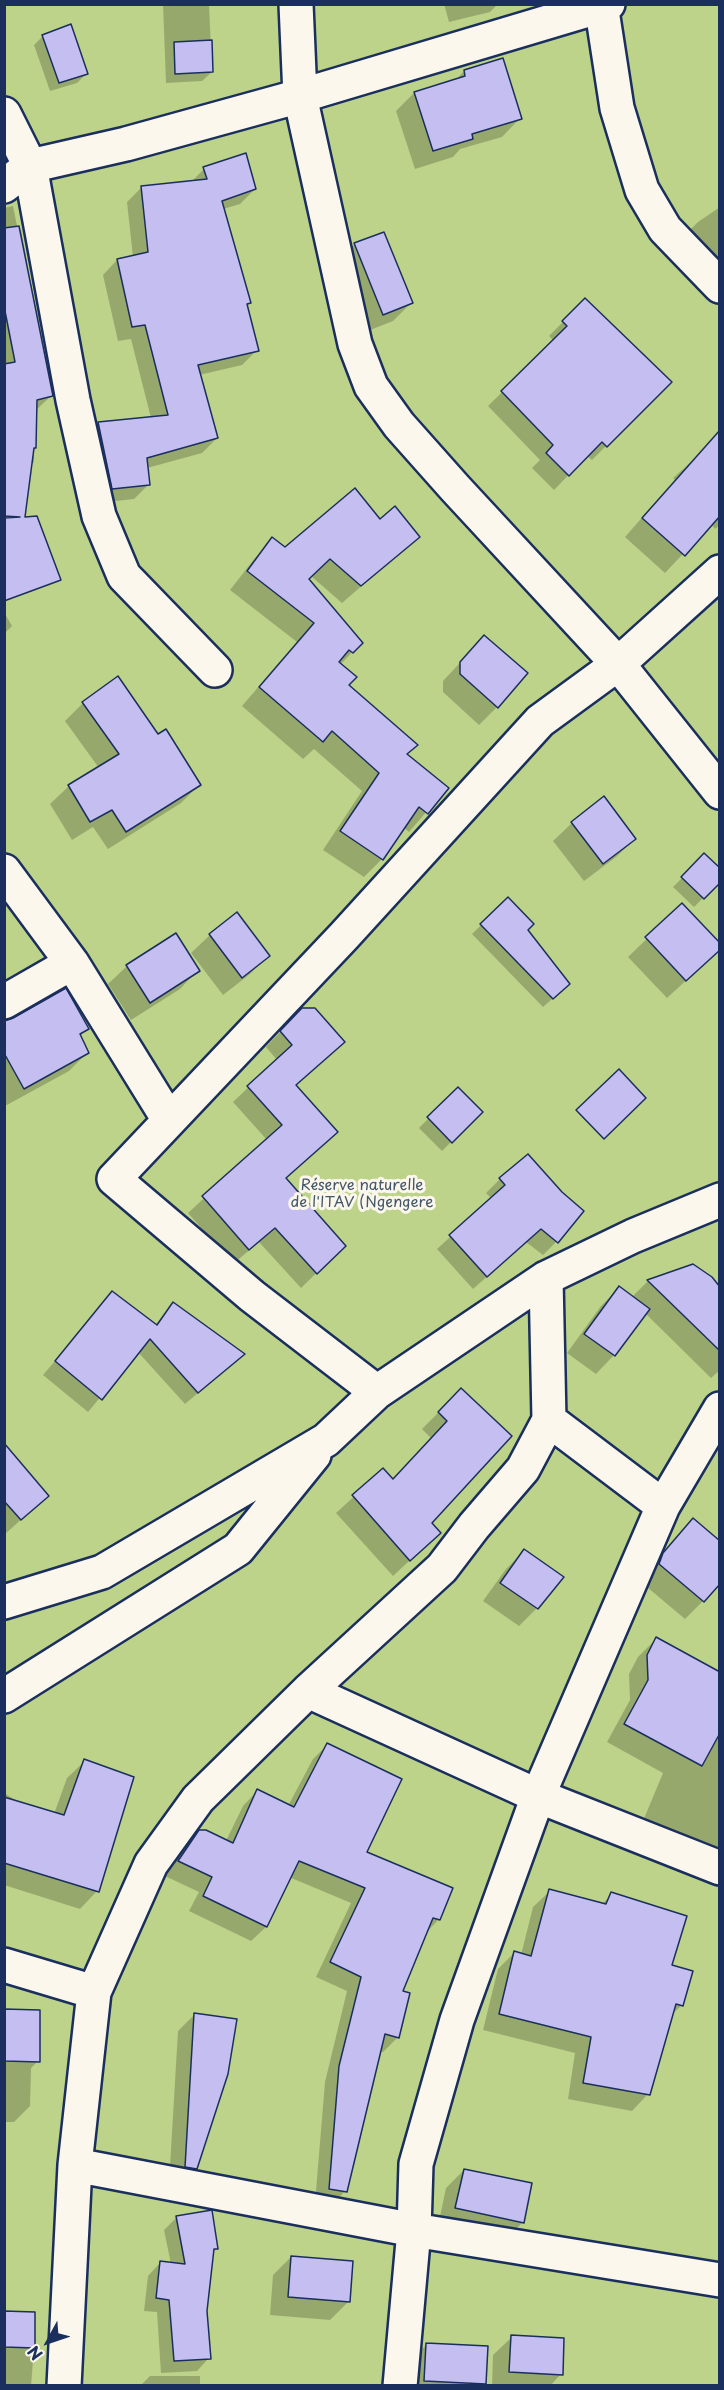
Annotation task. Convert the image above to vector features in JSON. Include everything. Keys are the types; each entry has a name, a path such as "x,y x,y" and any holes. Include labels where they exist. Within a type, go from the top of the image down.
{"street":[{"path":"296,4 300,96 355,344 371,386 399,425 455,489 618,664 720,792"},
{"path":"4,186 30,166 126,144 300,96 603,5 617,108 642,189 665,229 720,286"},
{"path":"4,114 30,166 73,400 99,516 124,576 215,670"},
{"path":"377,1392 252,1296 114,1179 344,936 540,721 618,664 720,572"},
{"path":"4,871 72,963 170,1120"},
{"path":"4,1002 72,963"},
{"path":"4,1696 238,1549 326,1440 377,1392 546,1278 633,1236 720,1200"},
{"path":"64,2385 75,2165 94,1992 151,1864 198,1799 308,1691 442,1568 474,1526 523,1469 549,1420 546,1278"},
{"path":"400,2385 414,2230 416,2164 457,2020 538,1796 663,1506 720,1409"},
{"path":"549,1420 663,1506"},
{"path":"4,1602 102,1572 326,1440"},
{"path":"308,1691 538,1796 720,1868"},
{"path":"4,1965 94,1992"},
{"path":"75,2165 414,2230 720,2280"}],"green space":[{"name":"Réserve naturelle de l'ITAV (Ngengere","path":"5,5 719,5 719,2385 5,2385"}],"building":[{"path":"71,24 88,74 59,83 42,35"},
{"path":"212,40 213,72 175,74 174,42"},
{"path":"503,58 522,119 472,134 473,139 433,151 414,92 465,76 464,70"},
{"path":"246,153 256,189 222,201 251,303 247,304 259,351 198,365 218,438 147,458 150,485 112,489 98,422 168,415 145,325 132,327 117,259 148,252 141,186 207,179 203,167"},
{"path":"19,226 53,396 37,400 36,448 34,448 25,517 37,516 61,580 4,601 4,518 20,517 4,516 4,364 15,362 4,306 4,228"},
{"path":"384,232 413,303 383,315 354,243"},
{"path":"585,298 672,382 607,447 602,442 569,476 546,453 553,445 501,391 567,326 562,321"},
{"path":"720,430 720,516 685,556 642,518"},
{"path":"355,488 380,519 395,506 420,537 361,586 330,559 309,579 363,643 353,653 349,650 339,662 357,677 349,685 418,745 407,754 449,788 428,814 419,807 383,860 340,831 379,773 332,731 323,742 259,687 314,623 247,571 272,537 285,547"},
{"path":"484,635 528,673 498,708 460,674 460,662"},
{"path":"118,676 158,734 166,729 201,785 126,832 112,810 90,822 68,785 119,754 82,702"},
{"path":"604,796 636,839 603,864 571,822"},
{"path":"704,853 720,868 720,883 704,899 681,877"},
{"path":"508,897 534,924 528,930 570,984 553,999 480,924"},
{"path":"682,903 720,943 720,950 686,981 645,937"},
{"path":"237,912 270,956 242,978 209,934"},
{"path":"176,933 200,971 150,1003 126,965"},
{"path":"66,988 89,1029 80,1034 89,1053 24,1089 4,1053 4,1021"},
{"path":"302,1008 315,1008 345,1042 296,1085 338,1132 286,1178 346,1246 317,1274 275,1228 249,1250 202,1196 282,1125 247,1086 292,1045 280,1031"},
{"path":"619,1069 646,1098 604,1139 576,1110"},
{"path":"458,1087 483,1112 452,1143 427,1117"},
{"path":"528,1154 562,1192 584,1211 558,1243 541,1229 487,1277 449,1235 505,1185 499,1178"},
{"path":"693,1264 712,1277 720,1287 720,1351 647,1280"},
{"path":"619,1286 650,1309 615,1356 584,1334"},
{"path":"112,1291 157,1325 173,1302 245,1354 198,1393 150,1339 102,1400 55,1361"},
{"path":"461,1388 512,1436 432,1523 441,1533 410,1561 352,1495 383,1468 393,1479 447,1421 438,1412"},
{"path":"4,1443 49,1496 21,1520 4,1501"},
{"path":"693,1518 720,1541 720,1584 704,1602 659,1564 663,1553"},
{"path":"524,1549 564,1577 538,1609 500,1583"},
{"path":"656,1637 720,1672 720,1733 702,1766 624,1724 648,1680 647,1655"},
{"path":"327,1743 402,1779 367,1852 453,1888 440,1920 433,1918 403,1991 410,1993 399,2038 385,2034 347,2192 329,2189 339,2066 361,1977 330,1962 365,1888 299,1861 267,1927 203,1896 212,1877 178,1861 199,1830 206,1830 233,1843 257,1789 294,1807"},
{"path":"84,1759 134,1777 99,1892 4,1863 4,1797 64,1815"},
{"path":"549,1889 606,1904 611,1892 687,1916 672,1965 693,1971 683,2006 676,2004 650,2095 583,2083 591,2037 499,2014 514,1951 531,1956"},
{"path":"4,2009 40,2010 40,2062 4,2061"},
{"path":"194,2013 237,2019 228,2074 197,2169 185,2167"},
{"path":"464,2169 532,2183 524,2223 455,2208"},
{"path":"212,2210 218,2249 214,2249 207,2311 211,2359 174,2361 169,2300 156,2298 160,2261 185,2264 176,2216"},
{"path":"291,2256 353,2261 350,2302 288,2297"},
{"path":"4,2311 35,2312 35,2348 4,2347"},
{"path":"511,2335 564,2338 563,2375 509,2372"},
{"path":"426,2343 488,2346 486,2384 424,2381"}]}
